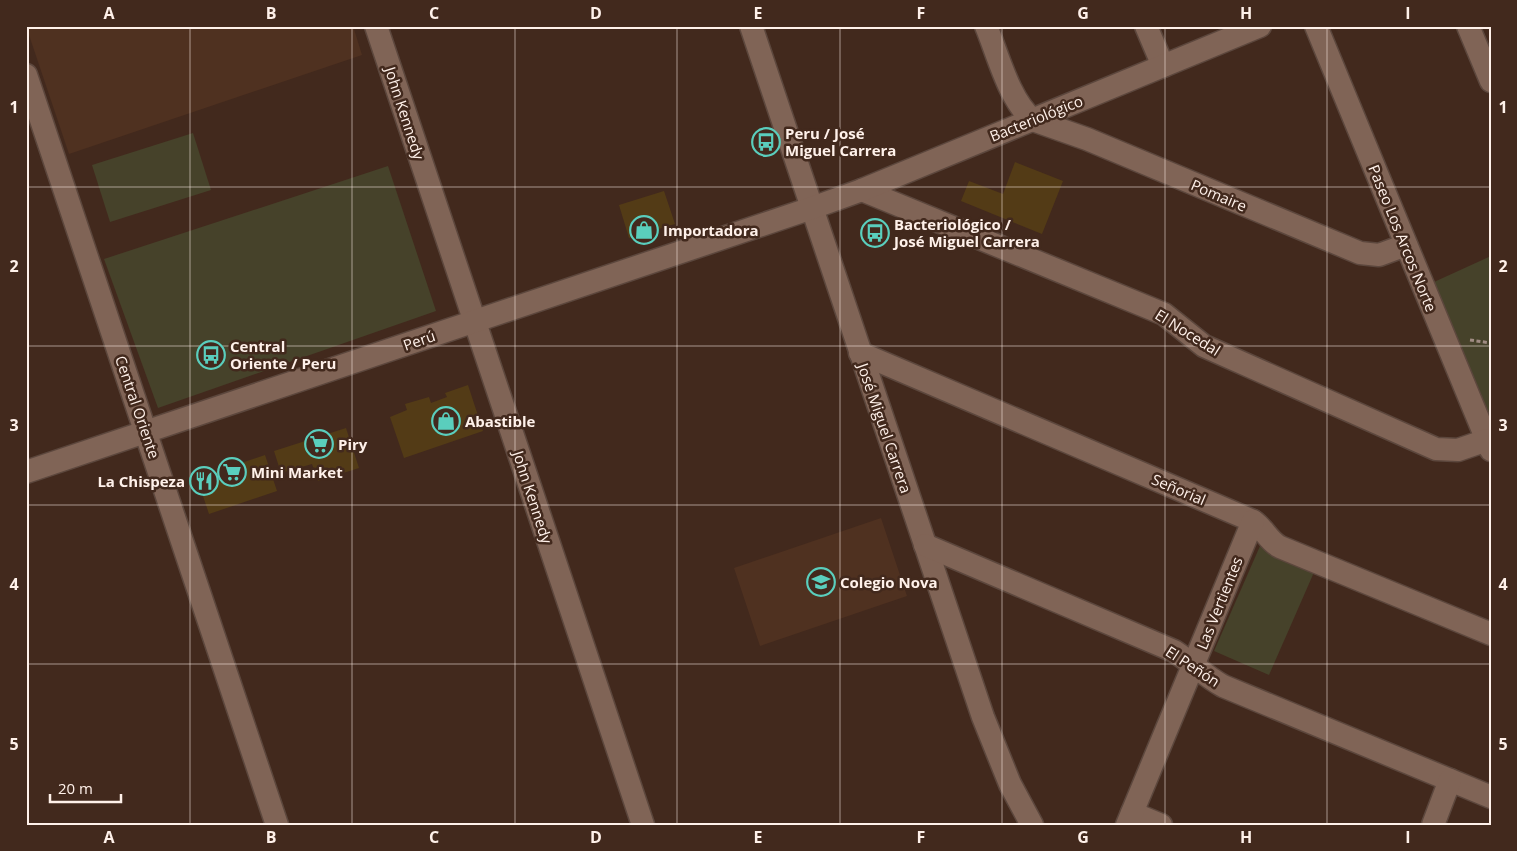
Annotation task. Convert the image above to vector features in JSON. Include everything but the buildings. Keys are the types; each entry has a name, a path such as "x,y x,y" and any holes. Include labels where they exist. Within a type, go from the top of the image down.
{"street":[{"name":"John Kennedy","path":"376,26 643,825"},
{"name":"José Miguel Carrera","path":"752,26 860,354 996,754 1032,825"},
{"path":"986,26 1016,100 1033,120"},
{"path":"1146,26 1163,66"},
{"name":"Bacteriológico","path":"812,208 862,190 1260,26"},
{"name":"Paseo Los Arcos Norte","path":"1316,26 1489,445"},
{"path":"1468,26 1491,81"},
{"name":"Central Oriente","path":"26,75 277,825"},
{"name":"Pomaire","path":"1033,120 1087,139 1360,254 1379,255 1406,244"},
{"name":"El Nocedal","path":"862,190 1164,314 1204,346 1436,449 1458,450 1489,445"},
{"name":"Perú","path":"26,472 812,208"},
{"name":"Señorial","path":"860,354 1253,520 1273,543 1280,547 1491,634"},
{"name":"Las Vertientes","path":"1130,819 1253,520"},
{"name":"El Peñón","path":"925,545 1174,651 1223,686 1491,797"},
{"path":"1433,825 1450,780"},
{"path":"1130,819 1161,825"}],"shaded area":[{"path":"26,26 353,26 362,55 69,154"},
{"path":"193,133 211,190 110,222 92,165"},
{"path":"388,166 436,311 158,408 104,259"},
{"path":"1491,256 1491,418 1434,282"},
{"name":"Colegio Nova","path":"881,518 907,596 760,646 734,568"},
{"path":"1260,546 1315,570 1269,675 1214,651"}],"place":[{"name":"Peru / José Miguel Carrera","path":"766,142"},
{"name":"Importadora","path":"644,230"},
{"name":"Bacteriológico / José Miguel Carrera","path":"875,233"},
{"name":"Central Oriente / Peru","path":"211,355"},
{"name":"Abastible","path":"446,421"},
{"name":"Piry","path":"319,444"},
{"name":"Mini Market","path":"232,472"},
{"name":"La Chispeza","path":"204,481"},
{"name":"Colegio Nova","path":"821,582"}]}
